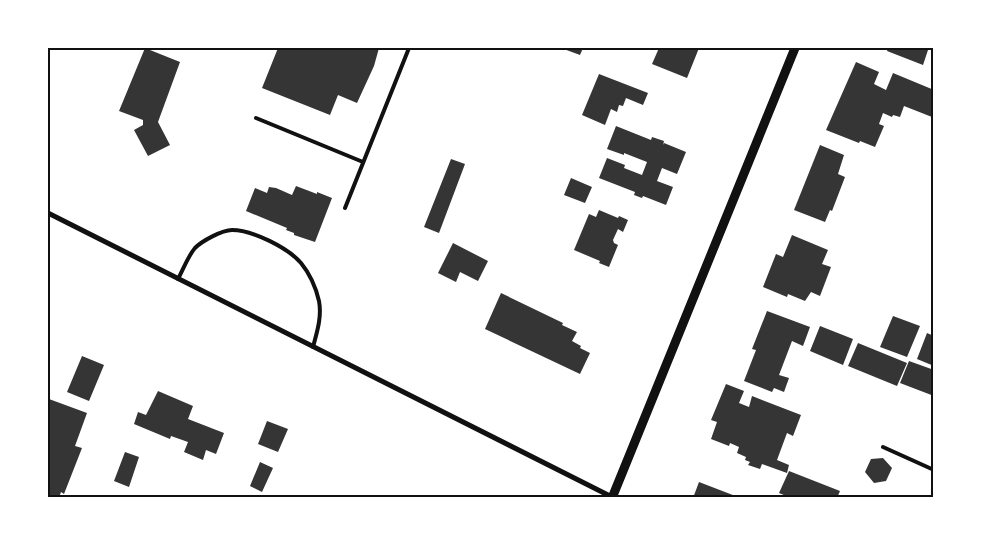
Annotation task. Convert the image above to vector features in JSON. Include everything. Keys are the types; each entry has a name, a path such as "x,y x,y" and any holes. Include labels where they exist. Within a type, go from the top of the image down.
{"street":[{"path":"48,213 612,497 796,48"}],"lane":[{"path":"344,208 409,48"},
{"path":"256,118 363,162"},
{"path":"178,279 194,249 218,234 232,230 253,234 279,246 300,263 312,280 317,294 320,317 313,347"},
{"path":"883,447 934,470"}],"building":[{"path":"145,48 180,62 158,122 170,145 148,156 134,130 143,125 143,120 119,111"},
{"path":"278,48 379,48 374,66 357,103 338,95 330,115 262,88"},
{"path":"561,48 583,48 580,55"},
{"path":"659,48 699,48 687,78 652,64"},
{"path":"888,48 927,48 928,50 923,65 887,51"},
{"path":"856,62 879,72 874,84 886,90 893,73 934,90 934,113 932,117 904,106 900,117 893,115 892,117 883,113 879,124 884,126 875,147 826,130"},
{"path":"599,74 648,93 643,105 626,98 623,106 619,105 617,112 611,109 605,125 582,115"},
{"path":"616,126 651,140 652,137 664,141 663,145 664,143 686,152 677,174 662,168 657,181 673,187 666,205 643,196 642,198 634,195 635,192 599,178 607,158 625,165 624,168 642,175 647,162 607,149"},
{"path":"820,145 844,155 838,174 845,177 832,211 830,210 825,222 794,210"},
{"path":"451,159 465,164 439,233 424,227"},
{"path":"571,178 592,187 585,203 564,195"},
{"path":"296,186 332,198 315,242 294,235 294,233 286,230 287,228 246,211 255,188 267,193 269,187 276,188 292,195"},
{"path":"599,210 628,220 623,232 618,229 613,240 618,245 609,267 574,250 589,214 596,217"},
{"path":"792,235 828,250 822,264 831,267 820,296 811,292 805,301 788,294 787,297 763,287 776,254 783,257"},
{"path":"453,243 488,261 478,281 460,272 456,282 438,273"},
{"path":"501,293 563,323 562,325 577,332 572,341 590,353 580,374 485,329"},
{"path":"767,311 810,327 803,346 792,341 779,375 789,378 784,392 774,388 772,392 744,381 756,350 752,349"},
{"path":"893,316 920,326 907,357 880,347"},
{"path":"820,326 853,339 843,365 810,351"},
{"path":"927,333 934,336 934,366 917,359"},
{"path":"858,343 907,363 897,386 848,366"},
{"path":"82,356 104,365 89,401 67,392"},
{"path":"909,361 934,370 934,396 900,383"},
{"path":"726,384 744,391 739,403 749,407 752,396 801,415 793,436 787,433 777,460 789,465 787,473 762,464 760,469 748,465 750,462 745,460 746,457 737,453 739,447 730,443 729,446 711,439 717,422 711,420"},
{"path":"158,391 193,406 188,419 224,433 216,454 206,450 203,460 184,452 188,442 171,436 170,439 134,424 138,412 146,415"},
{"path":"49,399 87,413 75,446 82,448 64,494 61,492 59,498 48,498"},
{"path":"267,421 288,429 278,452 258,444"},
{"path":"125,452 139,457 129,487 114,481"},
{"path":"883,458 892,468 886,481 874,483 865,472 871,459"},
{"path":"260,462 273,468 262,492 250,486"},
{"path":"789,471 840,491 837,498 791,498 779,493"},
{"path":"699,482 738,497 738,498 693,498"}]}
